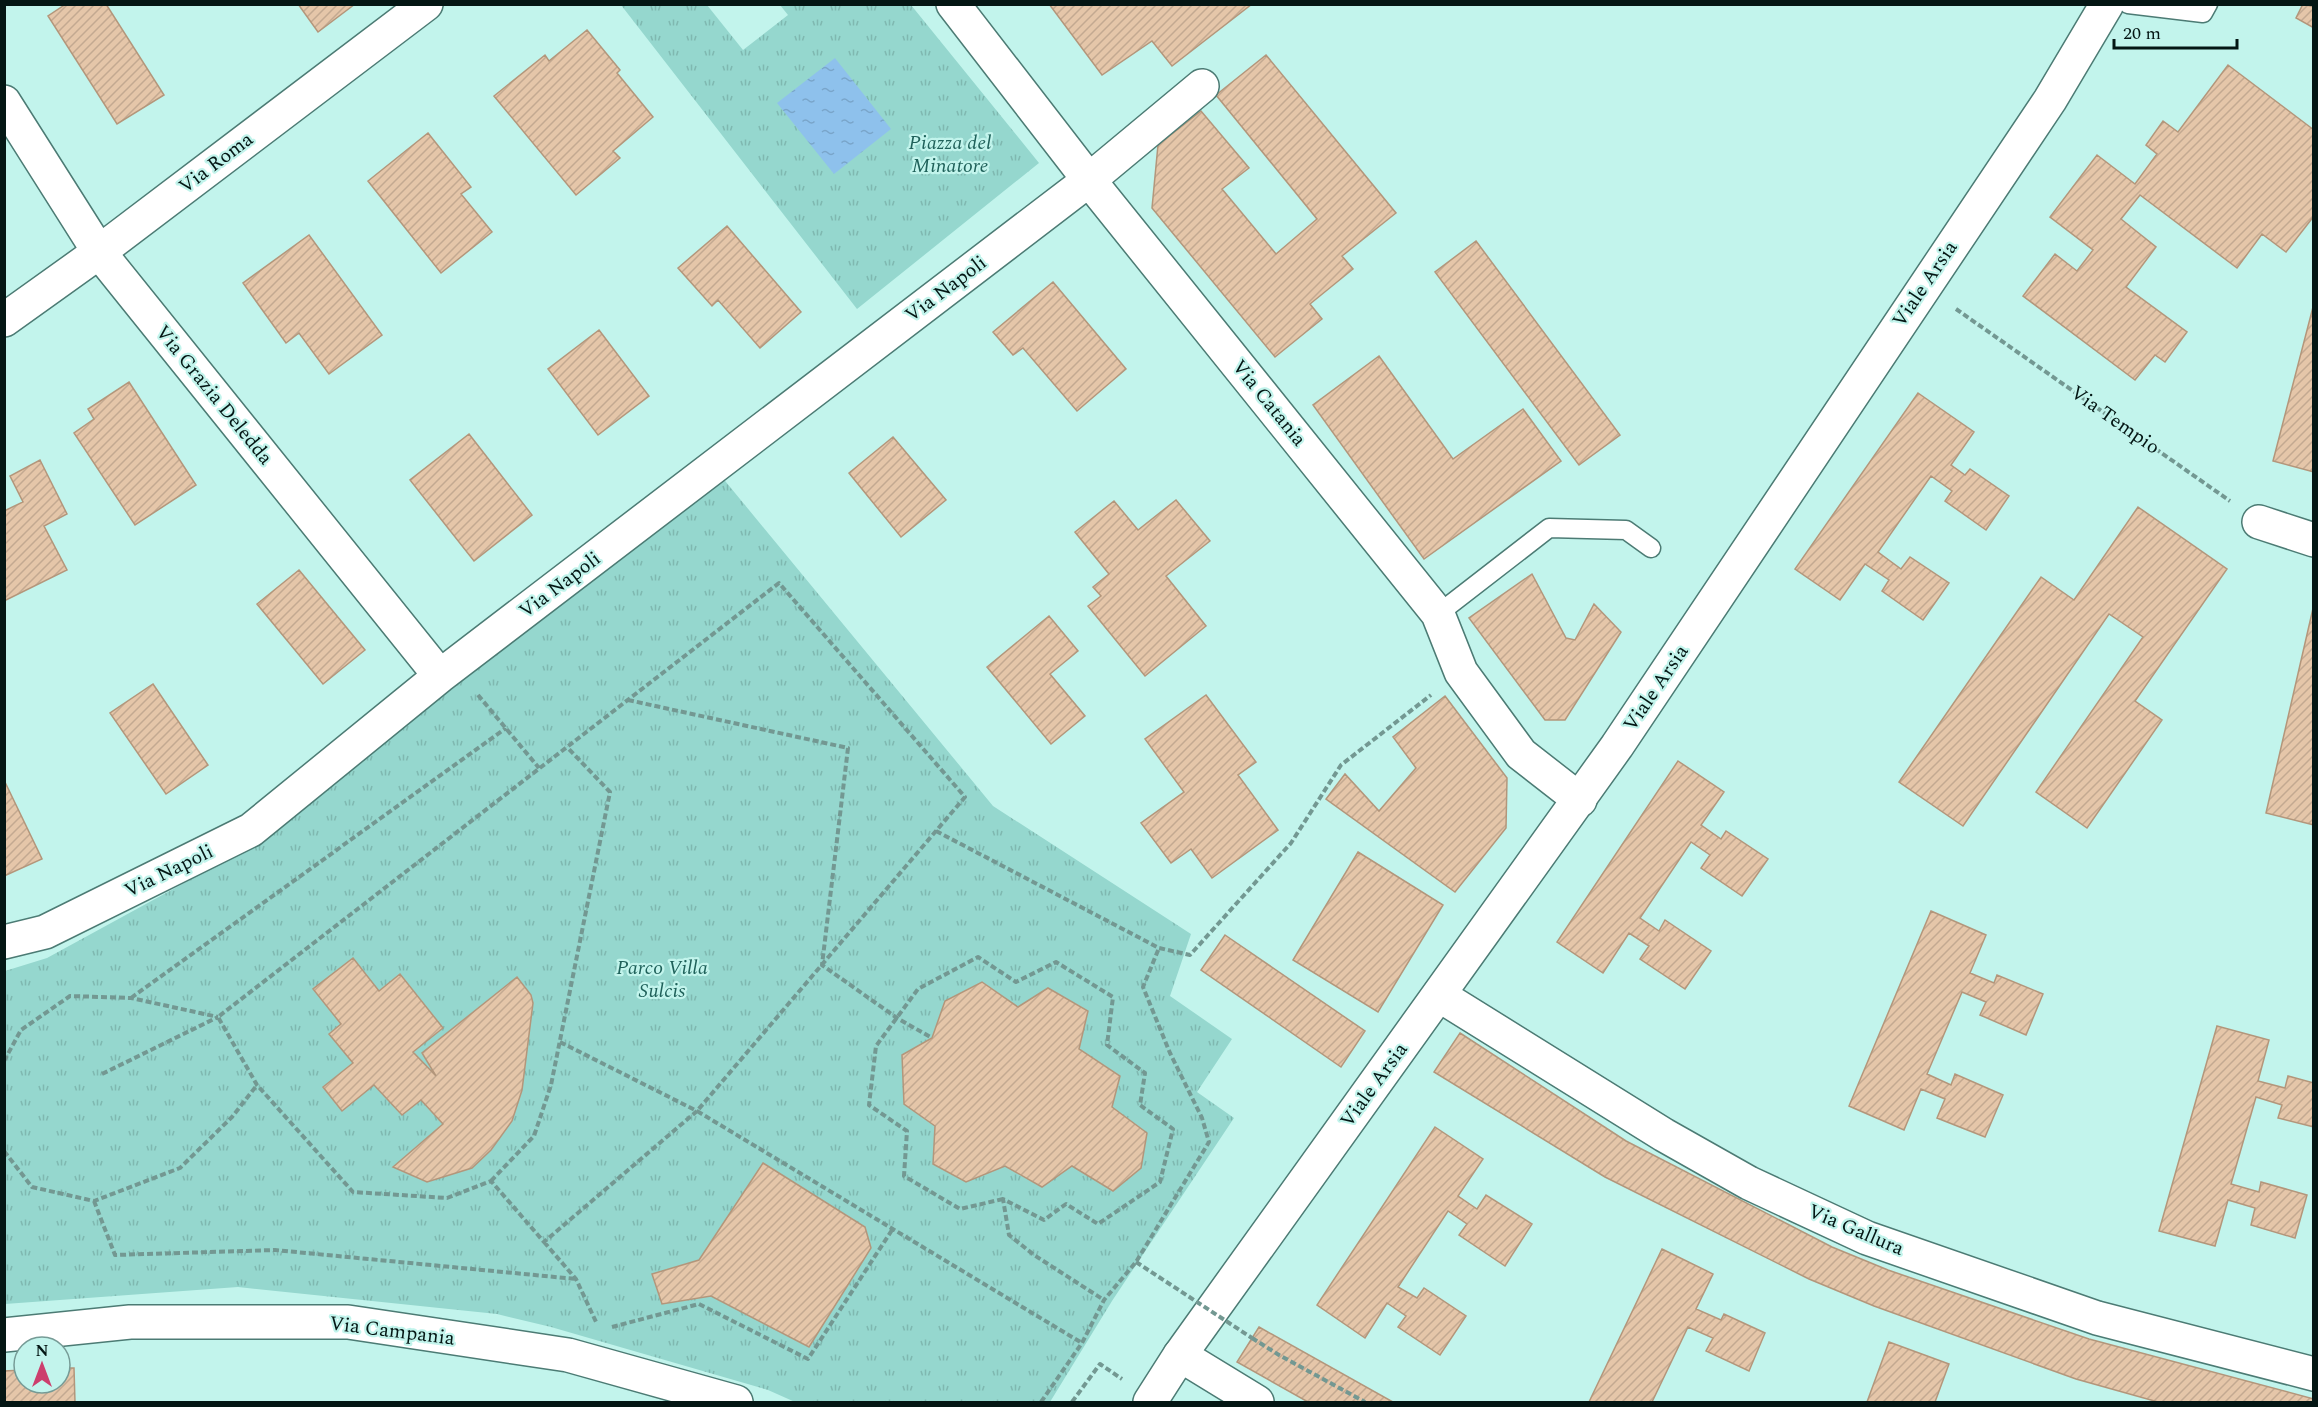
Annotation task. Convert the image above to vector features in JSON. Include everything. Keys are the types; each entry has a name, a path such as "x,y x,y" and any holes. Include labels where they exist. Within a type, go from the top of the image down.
{"street":[{"name":"Via Roma","path":"4,320 99,252 426,4"},
{"name":"Via Catania","path":"953,4 1089,180 1438,614 1461,672 1521,754 1580,800"},
{"name":"Viale Arsia","path":"1151,1401 1180,1355 1580,800 2050,100 2107,4"},
{"name":"Via Napoli","path":"4,942 45,932 251,830 447,671 1089,180 1202,86"},
{"name":"Via Grazia Deledda","path":"4,102 99,252 447,671"},
{"path":"2259,522 2313,540"},
{"name":"Via Gallura","path":"1439,995 1664,1135 1749,1183 1867,1238 2097,1318 2313,1374"},
{"name":"Via Campania","path":"4,1335 130,1322 348,1322 567,1355 736,1402"},
{"path":"1180,1355 1257,1402"}],"lane":[{"path":"2127,4 2203,13 2208,4"},
{"path":"1438,614 1549,528 1626,530 1651,548"}],"path":[{"name":"Via Tempio","path":"1924,286 2259,522"},
{"path":"102,1074 218,1017 779,583 965,797 697,1112 544,1242"},
{"path":"447,671 506,728 539,768"},
{"path":"936,831 1159,948 1190,955 1291,843 1341,765 1461,672"},
{"path":"627,700 848,748 822,965"},
{"path":"131,998 506,728"},
{"path":"4,1061 21,1030 70,996 131,998 218,1017 257,1085 353,1192 447,1198 491,1181 534,1136 551,1085 610,792 567,747"},
{"path":"1041,1402 1082,1343 1104,1300 1136,1262 1209,1142 1202,1118 1170,1053 1143,987 1159,948"},
{"path":"978,957 1016,982 1056,962 1113,997 1107,1045 1145,1073 1140,1105 1173,1129 1160,1182 1098,1224 1066,1204 1044,1220 1003,1199 960,1209 903,1176 907,1131 869,1105 876,1046 918,990 978,957"},
{"path":"822,965 897,1018 932,1038"},
{"path":"560,1042 697,1112 1082,1343"},
{"path":"4,1151 32,1187 94,1201 180,1168 231,1117 257,1085"},
{"path":"491,1181 576,1279 600,1330"},
{"path":"1003,1199 1009,1235 1034,1255 1104,1300"},
{"path":"94,1201 115,1255 275,1251 576,1279"},
{"path":"610,1327 699,1304 807,1359 892,1230"},
{"path":"1136,1262 1279,1355 1365,1402"},
{"path":"1072,1402 1100,1364 1151,1401"}],"green space":[{"name":"Piazza del Minatore","path":"621,5 707,5 743,50 788,15 780,5 911,5 1039,163 857,309"},
{"name":"Parco Villa Sulcis","path":"721,476 993,806 1191,934 1170,996 1232,1039 1197,1092 1234,1118 1112,1301 1050,1402 795,1402 768,1390 551,1327 497,1314 238,1287 5,1304 5,971 47,958 241,852"}],"water":[{"path":"835,58 891,129 834,174 777,103"}],"building":[{"path":"66,4 106,4 164,95 117,124 48,16"},
{"path":"298,4 355,4 318,32"},
{"path":"1049,4 1252,4 1172,66 1152,41 1102,75"},
{"path":"2303,4 2314,7 2314,28 2296,18"},
{"path":"587,30 620,70 617,73 653,117 613,151 620,158 576,195 494,96 545,55 549,61"},
{"path":"1266,55 1396,213 1342,256 1353,269 1310,304 1322,319 1275,357 1152,208 1158,145 1201,111 1249,168 1222,189 1276,254 1317,219 1216,95"},
{"path":"2228,65 2314,130 2314,216 2286,252 2262,234 2237,268 2140,195 2121,219 2156,247 2126,287 2187,332 2165,362 2155,355 2135,380 2023,296 2055,254 2077,271 2093,250 2050,217 2097,155 2135,184 2157,154 2146,145 2163,121 2178,132"},
{"path":"428,133 471,187 461,194 492,232 441,273 368,181"},
{"path":"727,226 801,312 760,348 718,300 712,306 678,268"},
{"path":"309,235 382,335 329,374 299,333 286,343 243,283"},
{"path":"1476,241 1620,435 1579,465 1435,272"},
{"path":"1053,282 1126,369 1077,411 1023,348 1013,355 993,332"},
{"path":"2314,307 2314,472 2273,461"},
{"path":"599,330 649,396 598,435 548,369"},
{"path":"1379,356 1453,459 1523,409 1561,461 1424,559 1313,405"},
{"path":"129,382 196,485 135,525 74,433 94,419 88,409"},
{"path":"1918,393 1974,432 1951,465 1965,475 1970,469 2009,496 1986,530 1945,501 1952,491 1931,476 1878,552 1901,569 1910,557 1949,583 1923,620 1882,591 1889,580 1865,564 1840,600 1795,569"},
{"path":"469,434 532,515 474,561 410,480"},
{"path":"893,437 946,500 901,537 849,473"},
{"path":"40,460 67,514 44,526 67,570 4,601 4,511 23,502 10,476"},
{"path":"1176,500 1210,541 1166,576 1206,626 1145,676 1088,606 1101,596 1093,587 1109,574 1075,532 1114,501 1138,530"},
{"path":"2138,507 2227,569 2135,701 2162,720 2087,828 2036,792 2143,637 2109,614 1963,826 1899,782 2041,577 2074,600"},
{"path":"299,570 365,650 323,684 257,604"},
{"path":"1532,574 1566,638 1575,640 1594,604 1621,632 1565,720 1545,720 1469,618"},
{"path":"2314,604 2314,825 2266,813"},
{"path":"1049,616 1078,651 1050,674 1085,716 1051,744 987,667"},
{"path":"153,684 208,765 166,794 110,713"},
{"path":"1206,695 1256,762 1238,775 1278,830 1212,878 1191,849 1171,863 1141,823 1184,792 1145,739"},
{"path":"1445,696 1507,778 1506,828 1455,892 1326,799 1345,774 1379,811 1416,768 1393,737"},
{"path":"1678,761 1724,792 1701,825 1721,839 1726,831 1768,859 1742,896 1701,868 1710,855 1691,842 1640,918 1659,931 1665,920 1711,951 1685,989 1640,959 1649,946 1629,933 1603,973 1557,942"},
{"path":"4,780 42,859 4,876"},
{"path":"1358,852 1443,905 1378,1012 1293,960"},
{"path":"1931,911 1986,935 1970,973 1994,983 1997,975 2043,994 2026,1035 1980,1015 1986,1002 1962,992 1927,1074 1951,1085 1955,1074 2003,1095 1985,1137 1937,1118 1945,1099 1921,1089 1904,1130 1849,1106"},
{"path":"1225,935 1365,1031 1341,1067 1201,970"},
{"path":"353,958 379,991 400,974 443,1028 413,1052 436,1076 422,1053 517,977 531,995 533,1003 522,1090 512,1121 491,1150 472,1168 427,1182 393,1167 443,1124 421,1100 402,1115 374,1085 342,1111 323,1087 353,1063 329,1034 341,1024 313,989"},
{"path":"982,982 1018,1007 1048,988 1088,1011 1079,1049 1120,1076 1112,1107 1147,1133 1141,1168 1113,1191 1072,1166 1042,1187 1005,1166 966,1182 933,1164 935,1126 904,1104 902,1055 932,1038 945,1001"},
{"path":"2217,1026 2269,1040 2258,1081 2285,1088 2288,1076 2314,1083 2314,1127 2278,1118 2282,1105 2256,1097 2231,1184 2259,1192 2261,1182 2307,1195 2295,1238 2251,1225 2255,1208 2228,1200 2215,1246 2159,1231"},
{"path":"1460,1033 1626,1141 1832,1247 1888,1270 2089,1339 2314,1399 2314,1402 2158,1402 2076,1379 1874,1306 1809,1279 1605,1177 1434,1072"},
{"path":"1435,1127 1483,1159 1458,1196 1477,1209 1486,1195 1532,1224 1505,1266 1459,1235 1467,1224 1448,1211 1398,1287 1417,1298 1424,1288 1466,1316 1440,1355 1398,1327 1406,1316 1387,1303 1365,1338 1317,1305"},
{"path":"763,1163 865,1227 871,1248 809,1347 711,1296 662,1304 652,1274 699,1260"},
{"path":"1662,1249 1713,1274 1696,1309 1721,1320 1724,1314 1765,1333 1749,1371 1706,1351 1713,1338 1688,1327 1652,1402 1589,1402"},
{"path":"1259,1327 1393,1402 1308,1402 1237,1362"},
{"path":"1889,1342 1949,1364 1935,1402 1867,1402"},
{"path":"72,1368 74,1368 75,1402 4,1402 4,1371 12,1371 12,1395 72,1395"}]}
